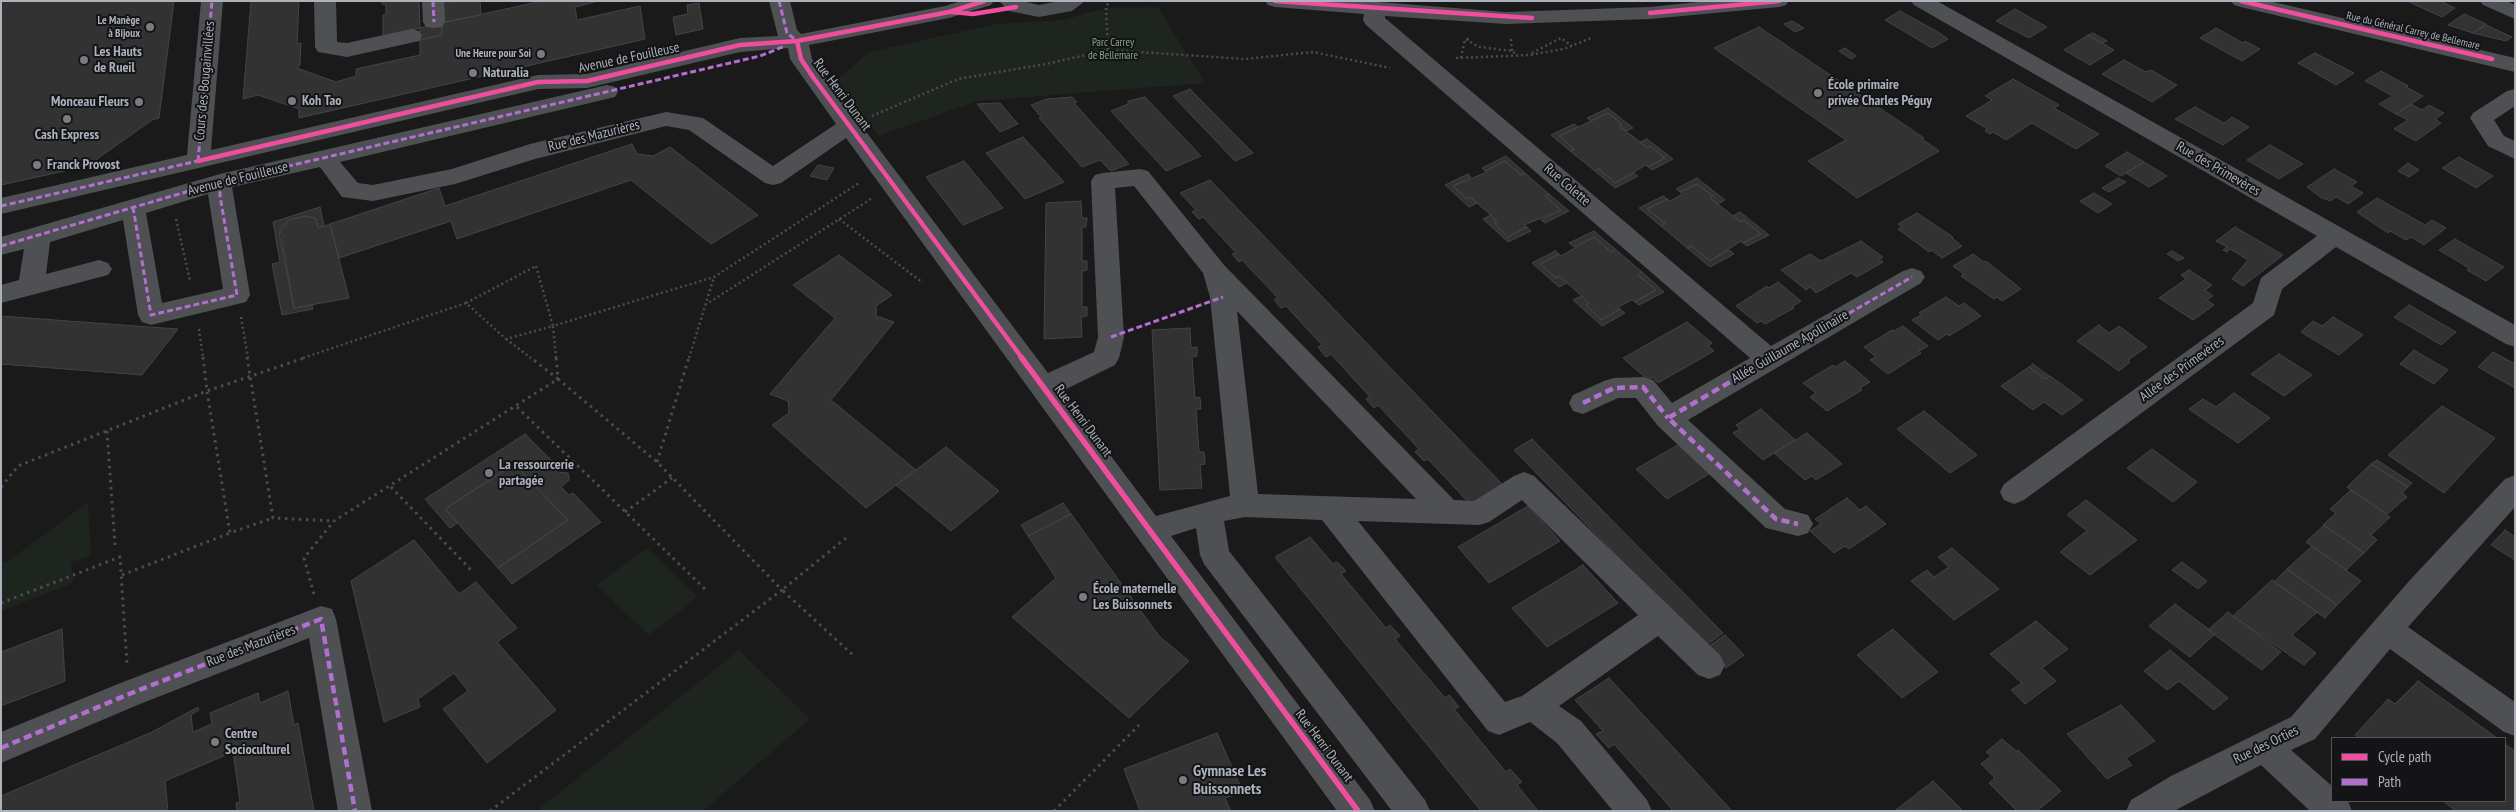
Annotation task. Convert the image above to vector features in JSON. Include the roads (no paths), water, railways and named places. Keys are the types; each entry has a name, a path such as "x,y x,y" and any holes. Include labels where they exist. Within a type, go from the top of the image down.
{"street":[{"name":"Cours des Bougainvillées","path":"198,161 212,1"},
{"path":"325,1 326,47 347,50 411,36"},
{"name":"Rue Henri Dunant","path":"778,1 787,33 797,41 801,59 1358,811"},
{"name":"Avenue de Fouilleuse","path":"1,206 538,82 587,81 740,46 797,41 949,12 984,1"},
{"name":"Avenue de Fouilleuse","path":"949,12 973,14 1013,4 1026,10 1049,10 1065,7 1075,1"},
{"path":"1275,1 1506,18 1588,16 1779,1"},
{"name":"Rue des Primevères","path":"1921,1 2515,336"},
{"name":"Rue du Général Carrey de Bellemare","path":"2241,1 2515,65"},
{"path":"2490,1 2515,13"},
{"name":"Rue Colette","path":"1376,9 1374,20 1768,358"},
{"name":"Avenue de Fouilleuse","path":"1,246 38,237 220,182 760,56 797,41"},
{"path":"2515,96 2481,118 2496,140 2515,151"},
{"name":"Rue des Mazurières","path":"326,158 338,178 351,191 373,193 455,176 530,152 666,119 695,123 774,177 850,125"},
{"path":"1044,387 1106,358 1111,337 1103,181 1140,177 1215,271 1447,512"},
{"path":"133,207 150,315 237,295 220,196 220,182"},
{"path":"1,214 28,200"},
{"name":"Allée des Primevères","path":"2014,492 2265,308 2270,285 2335,235"},
{"path":"31,287 38,237"},
{"path":"1,294 99,269"},
{"path":"1215,271 1223,297 1245,505"},
{"name":"Allée Guillaume Apollinaire","path":"1668,418 1768,358 1912,276"},
{"path":"1583,403 1614,388 1643,387 1668,418 1776,519 1798,524"},
{"path":"1150,530 1208,512 1245,505 1479,514 1524,484 1709,665"},
{"name":"Rue des Orties","path":"2143,811 2183,787 2262,746 2303,728 2387,629 2515,487"},
{"path":"1330,508 1499,720 1532,706 1660,616"},
{"path":"1208,512 1215,555 1413,811"},
{"name":"Rue des Mazurières","path":"1,748 129,694 321,618 355,811"},
{"path":"2387,629 2515,721"},
{"path":"1532,706 1569,732 1635,811"},
{"path":"2262,746 2335,811"}],"place":[{"name":"Le Manège à Bijoux","path":"150,27"},
{"name":"Une Heure pour Soi","path":"541,54"},
{"name":"Les Hauts de Rueil","path":"84,60"},
{"name":"Naturalia","path":"473,73"},
{"name":"École primaire privée Charles Péguy","path":"1818,93"},
{"name":"Koh Tao","path":"292,101"},
{"name":"Monceau Fleurs","path":"139,102"},
{"name":"Cash Express","path":"67,119"},
{"name":"Franck Provost","path":"37,165"},
{"name":"La ressourcerie partagée","path":"489,473"},
{"name":"École maternelle Les Buissonnets","path":"1083,597"},
{"name":"Centre Socioculturel","path":"215,742"},
{"name":"Gymnase Les Buissonnets","path":"1183,780"}],"park label":[{"name":"Parc Carrey de Bellemare","path":"1113,49"}]}
